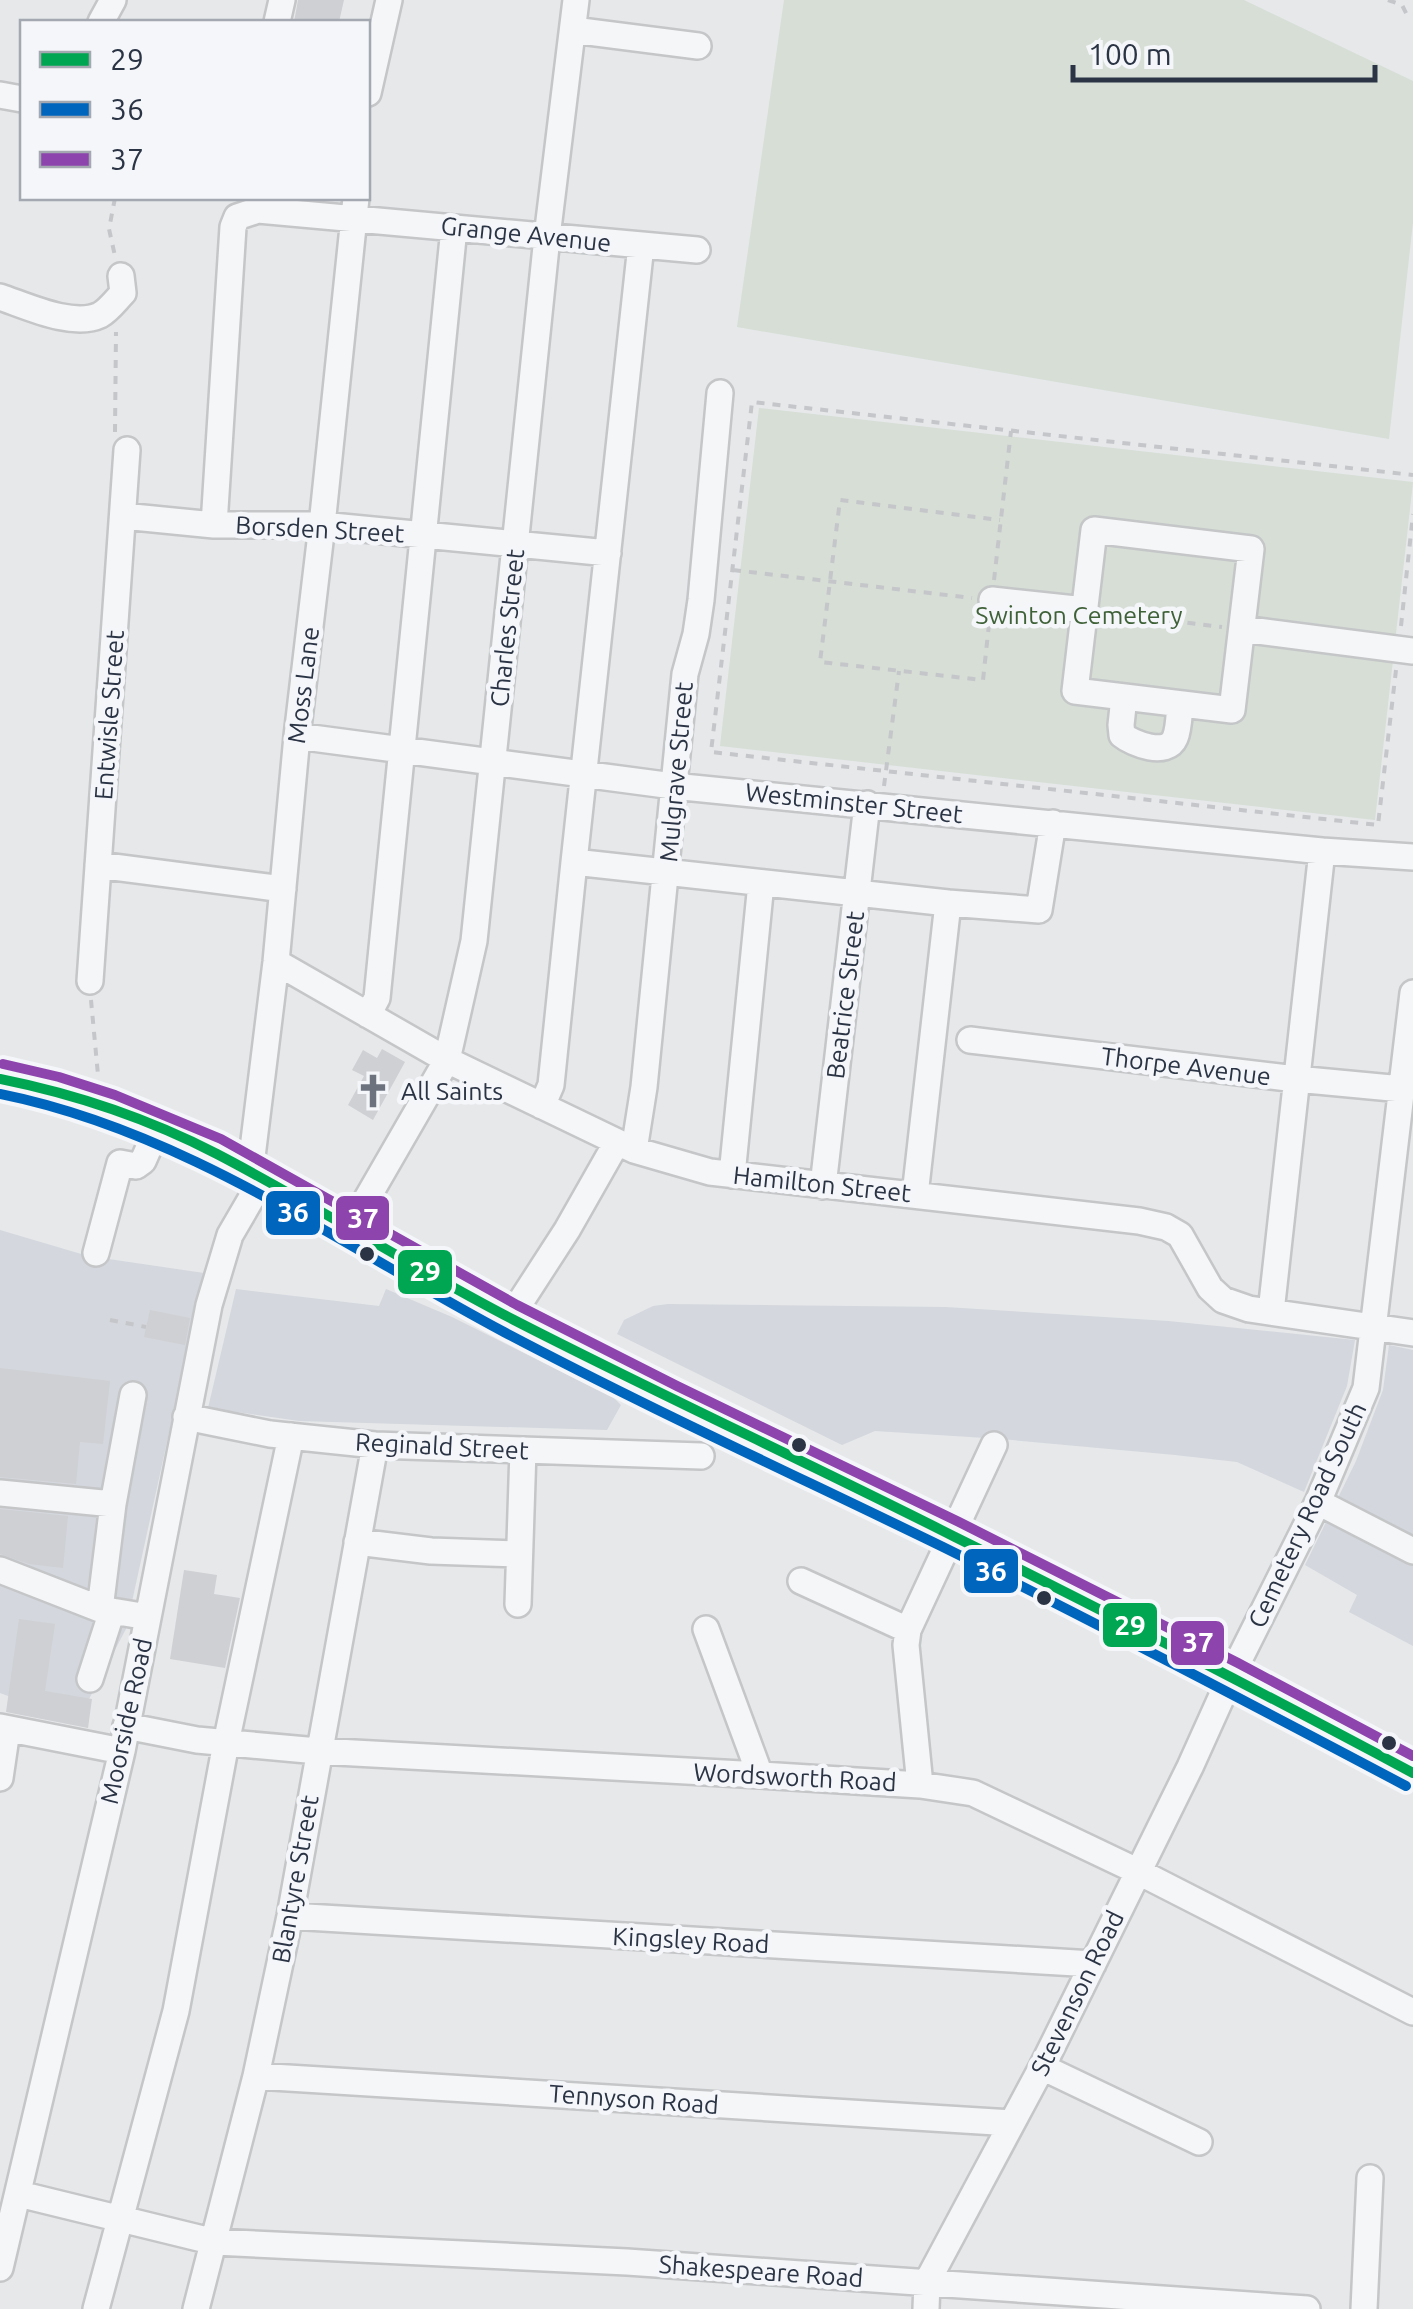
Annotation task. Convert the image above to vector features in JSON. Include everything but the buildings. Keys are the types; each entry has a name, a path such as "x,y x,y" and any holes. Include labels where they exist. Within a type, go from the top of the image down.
{"main road":[{"path":"0,1079 100,1104 215,1153 516,1321 952,1535 1413,1772"}],"street":[{"path":"370,85 389,0"},
{"name":"Charles Street","path":"350,1228 447,1060 474,941 546,237 576,0"},
{"path":"574,30 698,46"},
{"name":"Grange Avenue","path":"214,525 236,216 258,210 355,208 454,228 698,250"},
{"name":"Moss Lane","path":"256,1176 297,736 355,208"},
{"path":"368,1015 377,998 454,228"},
{"path":"542,1106 551,1084 641,246"},
{"path":"0,297 67,319 88,319 104,313 124,293"},
{"name":"Mulgrave Street","path":"516,1321 566,1230 625,1146 644,1086 685,674 701,600 712,403"},
{"name":"Entwisle Street","path":"90,980 128,450"},
{"name":"Borsden Street","path":"123,516 214,525 322,525 608,552"},
{"path":"1094,530 1251,548 1232,710 1075,691 1084,610 1094,530"},
{"path":"992,600 1084,610"},
{"path":"1242,629 1406,650"},
{"path":"1124,697 1122,734 1129,741 1161,747 1175,739 1180,704"},
{"name":"Westminster Street","path":"297,736 673,786 1413,857"},
{"name":"Beatrice Street","path":"823,1186 867,804"},
{"path":"574,862 1039,910 1053,823"},
{"path":"1270,1312 1322,851"},
{"path":"98,866 283,888"},
{"path":"732,1174 761,882"},
{"path":"916,1195 948,903"},
{"name":"Hamilton Street","path":"276,962 447,1060 625,1146 710,1172 1166,1226 1180,1235 1210,1288 1223,1300 1248,1309 1413,1333"},
{"name":"Cemetery Road South","path":"1231,1676 1318,1502 1366,1388 1402,1180 1402,1089 1413,992"},
{"name":"Thorpe Avenue","path":"970,1040 1402,1089"},
{"path":"96,1254 120,1164 136,1166 143,1161 158,1127"},
{"name":"Moorside Road","path":"0,2268 124,1739 209,1305 230,1235 256,1176"},
{"path":"90,1679 106,1610 114,1504 133,1395"},
{"name":"Reginald Street","path":"186,1417 291,1436 375,1445 701,1456"},
{"path":"96,2309 176,2011 226,1743 291,1436"},
{"name":"Blantyre Street","path":"196,2309 256,2076 290,1916 375,1445"},
{"path":"920,1785 906,1645 908,1630 994,1445"},
{"path":"518,1604 522,1450"},
{"path":"0,1492 114,1504"},
{"path":"1318,1502 1413,1551"},
{"path":"357,1542 431,1551 520,1554"},
{"path":"0,1570 106,1610 148,1617"},
{"path":"801,1581 908,1630"},
{"path":"706,1630 760,1775"},
{"name":"Stevenson Road","path":"926,2309 928,2282 1042,2067 1231,1676"},
{"path":"0,1778 3,1728"},
{"name":"Wordsworth Road","path":"3,1728 124,1739 197,1740 318,1751 920,1785 974,1793 1413,2012"},
{"name":"Kingsley Road","path":"290,1916 1092,1964"},
{"path":"1042,2067 1199,2142"},
{"name":"Tennyson Road","path":"256,2076 1012,2123"},
{"path":"0,2157 26,2164"},
{"path":"1364,2309 1370,2178"},
{"name":"Shakespeare Road","path":"19,2194 215,2242 627,2262 1306,2309"}],"path":[{"path":"1388,0 1413,15"},
{"path":"115,200 109,229 124,293 116,322 114,438 128,450"},
{"path":"1413,475 752,402 711,752 1378,826 1406,650 1413,514"},
{"path":"1000,520 840,500 820,662 983,680 1010,431"},
{"path":"733,570 992,600"},
{"path":"1084,610 1242,629"},
{"path":"886,771 900,672"},
{"path":"90,980 100,1104"},
{"path":"110,1320 146,1327"}],"shaded area":[{"path":"0,1230 88,1256 204,1273 126,1629 89,1699 16,1699 0,1693"},
{"path":"236,1289 379,1306 386,1289 452,1317 621,1405 607,1430 299,1421 208,1408"},
{"path":"653,1306 945,1307 1168,1321 1355,1340 1347,1386 1304,1492 1237,1462 1175,1455 875,1431 842,1445 617,1334 624,1320"},
{"path":"1389,1345 1413,1350 1413,1646 1349,1612 1357,1595 1305,1565 1356,1461 1383,1390"}],"green space":[{"path":"784,0 1244,0 1413,81 1413,222 1389,439 737,327"},
{"name":"Swinton Cemetery","path":"759,408 1413,482 1375,820 720,746"}],"transit line":[{"name":"37","path":"3,1064 115,1095 221,1139 517,1305 959,1522 1413,1756"},
{"name":"29","path":"0,1079 111,1109 217,1154 514,1320 1070,1595 1413,1773"},
{"name":"36","path":"0,1094 68,1111 198,1163 558,1360 1001,1576 1406,1786"}],"place":[{"name":"All Saints","path":"373,1091"}]}
